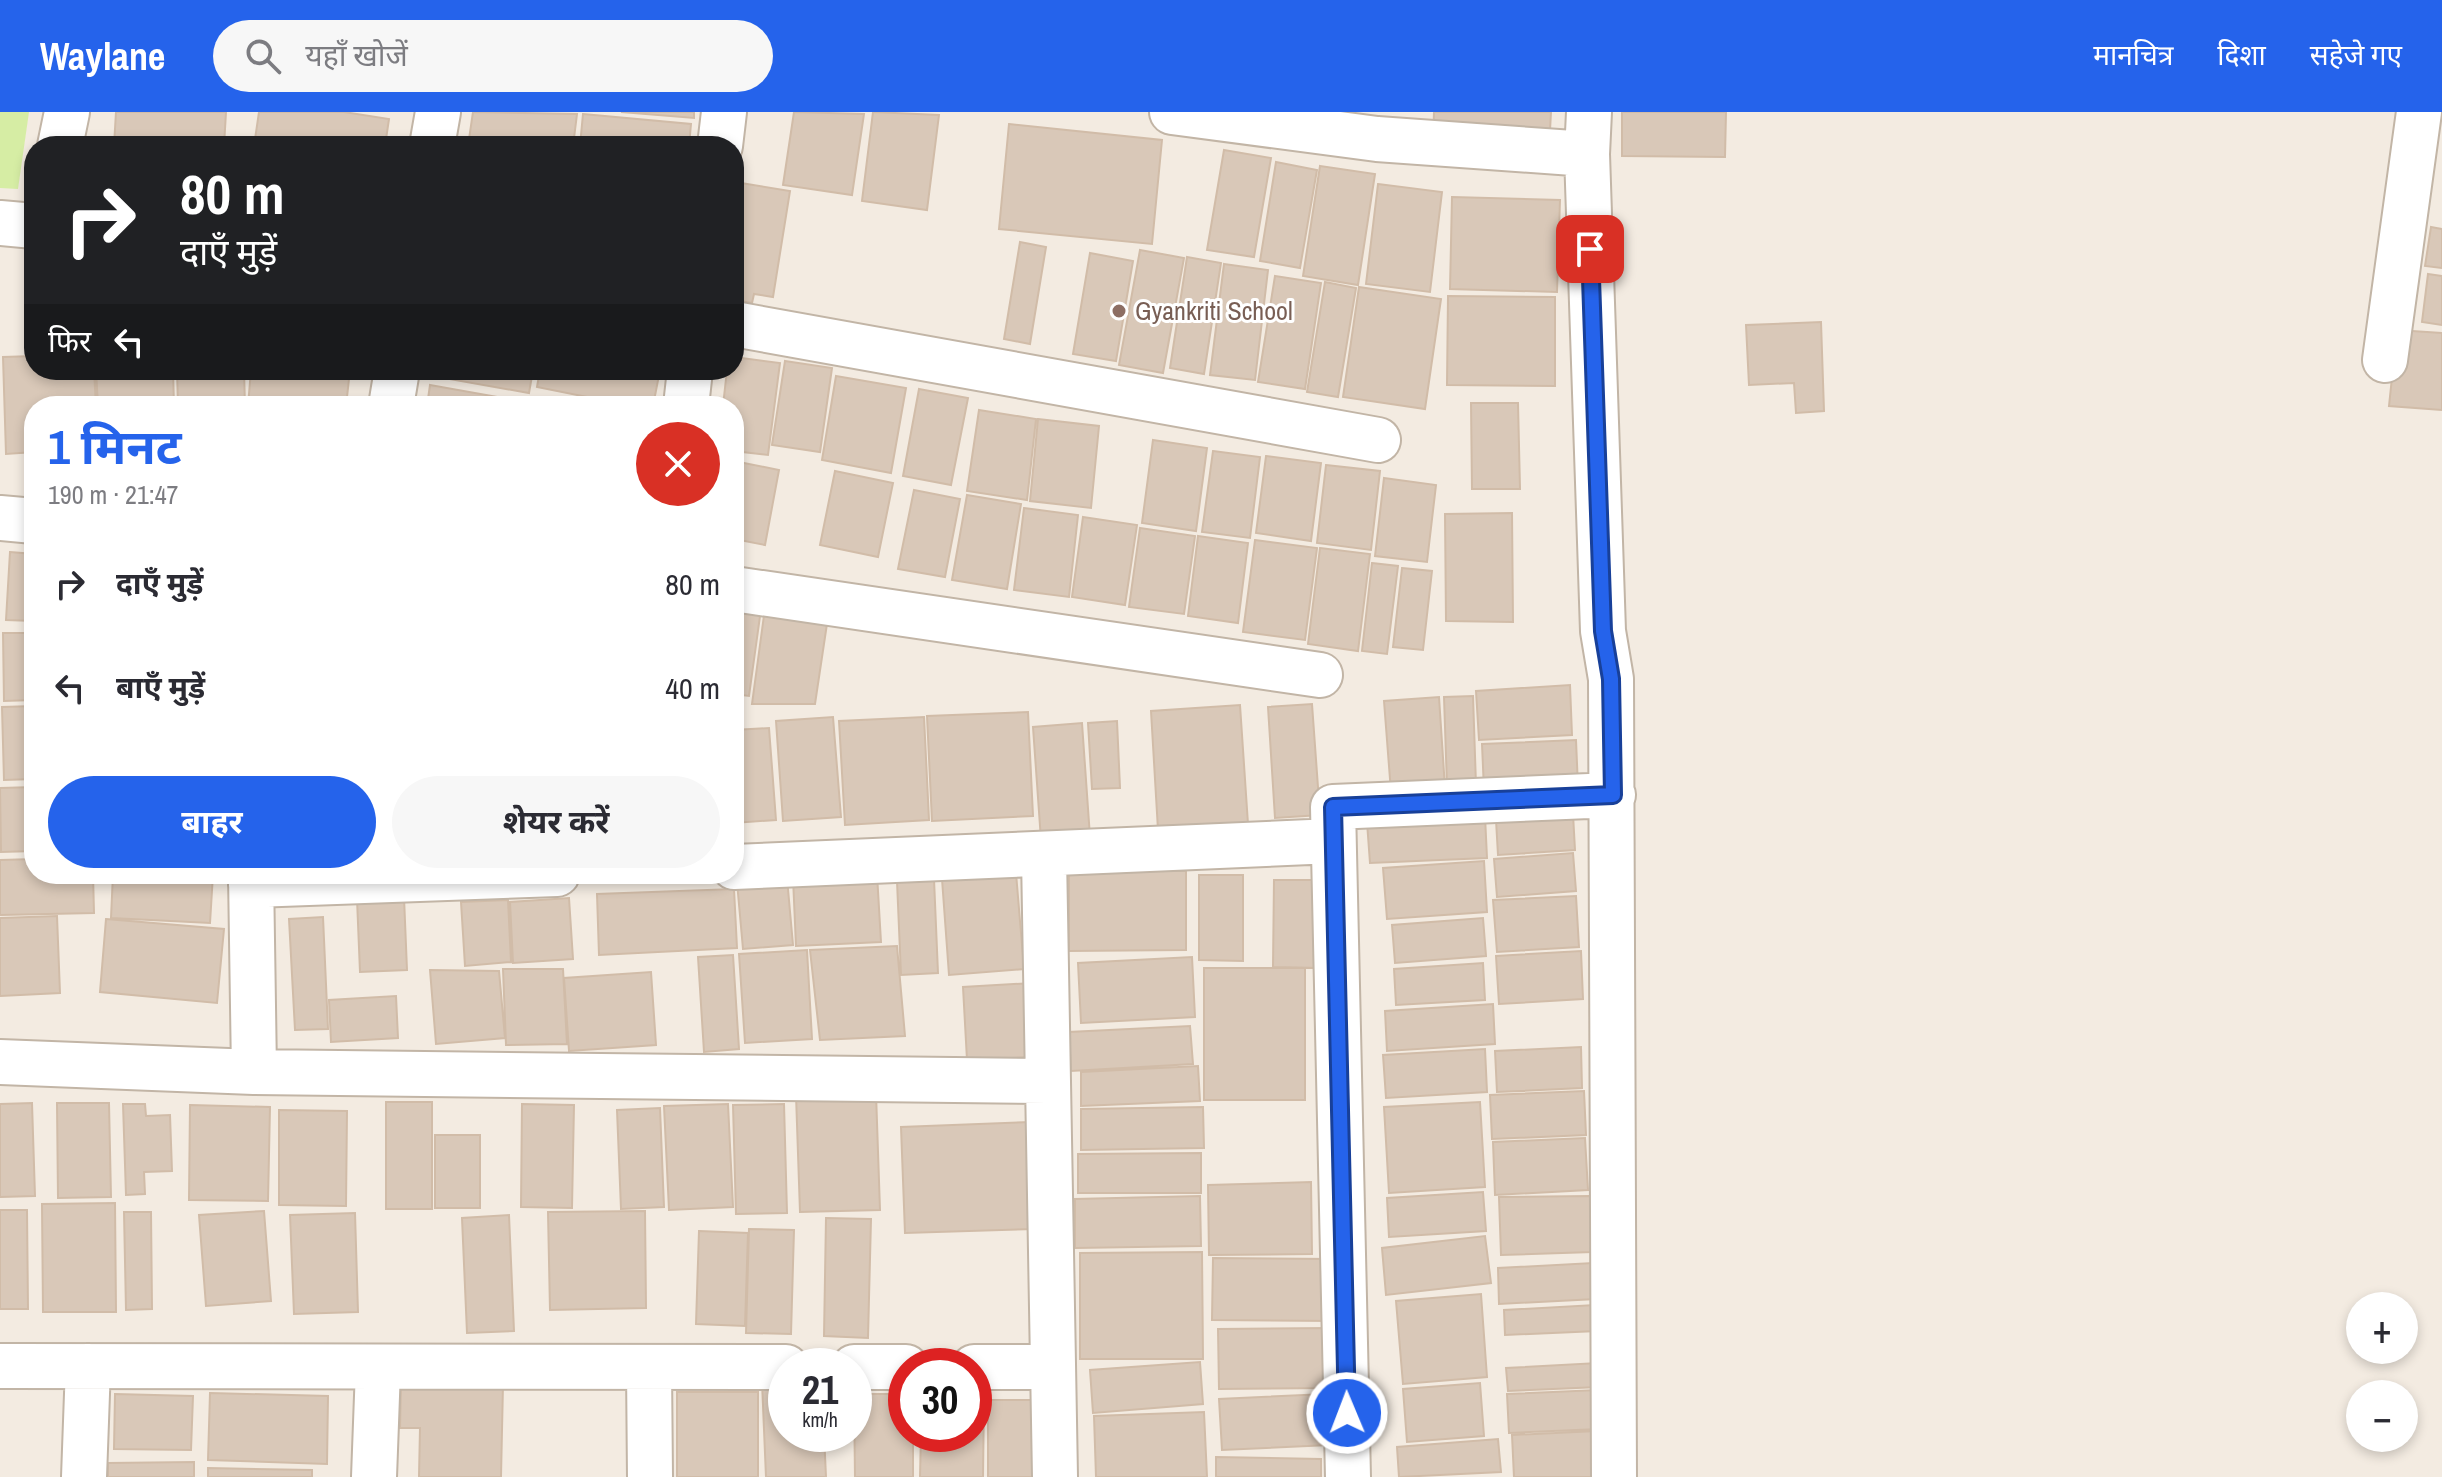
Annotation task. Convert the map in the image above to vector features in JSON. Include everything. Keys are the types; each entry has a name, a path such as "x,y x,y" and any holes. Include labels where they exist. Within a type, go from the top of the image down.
{"street":[{"path":"62,136 67,112"},
{"path":"434,136 438,112"},
{"path":"721,136 724,112"},
{"path":"1172,112 1377,139 1588,133 1603,631 1611,679 1614,1477"},
{"path":"2385,360 2419,112"},
{"path":"0,223 24,225"},
{"path":"744,326 1378,440"},
{"path":"0,518 24,520"},
{"path":"744,590 1320,675"},
{"path":"1348,1477 1333,807 1613,795"},
{"path":"744,867 1044,856 1333,841"},
{"path":"1044,856 1055,1477"},
{"path":"251,884 254,1072"},
{"path":"0,1062 254,1072 1048,1081"},
{"path":"0,1366 378,1369 768,1367"},
{"path":"84,1477 88,1366"},
{"path":"992,1367 1053,1367"},
{"path":"649,1368 650,1477"},
{"path":"374,1477 378,1369"}],"green space":[{"path":"0,112 29,112 18,189 0,188"}],"building":[{"path":"116,112 226,112 225,136 115,136"},
{"path":"259,112 344,112 389,119 386,136 255,136"},
{"path":"473,112 577,114 574,136 469,136"},
{"path":"621,112 694,112 694,118"},
{"path":"794,112 864,114 852,195 783,185"},
{"path":"873,112 939,115 927,210 862,201"},
{"path":"1434,112 1551,112 1549,149 1433,144"},
{"path":"1622,112 1726,112 1725,157 1622,156"},
{"path":"583,114 691,124 690,136 581,136"},
{"path":"1009,124 1162,140 1152,244 999,229"},
{"path":"1224,150 1271,158 1254,257 1207,250"},
{"path":"1276,162 1317,170 1300,268 1260,261"},
{"path":"1320,166 1375,174 1358,285 1303,276"},
{"path":"744,183 790,191 773,297 754,294 752,303 744,302"},
{"path":"1378,184 1442,192 1430,292 1366,284"},
{"path":"1452,197 1560,200 1557,292 1450,289"},
{"path":"2431,227 2442,229 2442,268 2425,266"},
{"path":"1020,242 1046,247 1030,344 1004,339"},
{"path":"1140,250 1184,258 1163,373 1119,365"},
{"path":"1090,253 1133,261 1116,361 1073,354"},
{"path":"1187,257 1221,263 1204,374 1170,368"},
{"path":"1224,264 1268,270 1255,380 1210,375"},
{"path":"2428,274 2442,276 2442,325 2422,322"},
{"path":"1275,276 1321,283 1305,389 1258,382"},
{"path":"1325,282 1356,288 1338,397 1307,392"},
{"path":"1359,287 1441,299 1425,409 1343,397"},
{"path":"1448,296 1555,297 1555,386 1447,385"},
{"path":"1821,322 1824,411 1796,413 1794,383 1749,385 1746,325"},
{"path":"2397,330 2442,333 2442,410 2389,406"},
{"path":"24,356 24,380 95,380 95,396 24,396 24,453 6,454 3,357"},
{"path":"744,358 780,363 768,455 744,452 744,396 724,396 726,380 744,380"},
{"path":"785,361 832,368 820,452 772,445"},
{"path":"836,376 906,388 891,473 822,460"},
{"path":"97,380 173,380 174,396 97,396"},
{"path":"177,380 244,380 245,396 178,396"},
{"path":"250,380 349,380 347,396 249,396"},
{"path":"455,380 531,380 529,393"},
{"path":"538,380 658,380 655,396 582,396 537,387"},
{"path":"430,385 492,396 428,396"},
{"path":"919,389 968,398 951,485 903,476"},
{"path":"1471,403 1518,403 1520,489 1472,489"},
{"path":"979,410 1036,419 1027,500 967,491"},
{"path":"1038,419 1099,426 1091,508 1030,501"},
{"path":"1153,440 1207,448 1196,531 1142,523"},
{"path":"1213,451 1260,457 1250,538 1202,532"},
{"path":"1266,456 1321,463 1311,541 1256,533"},
{"path":"744,463 779,470 765,545 744,541"},
{"path":"1326,465 1380,471 1371,550 1317,543"},
{"path":"835,471 893,483 878,557 820,545"},
{"path":"1384,478 1436,485 1427,562 1375,556"},
{"path":"914,490 960,499 945,577 898,569"},
{"path":"967,495 1021,504 1007,589 952,580"},
{"path":"1024,508 1078,515 1069,597 1014,590"},
{"path":"1512,513 1513,622 1446,621 1445,514"},
{"path":"1083,517 1137,525 1125,605 1072,597"},
{"path":"1140,528 1195,536 1184,614 1129,607"},
{"path":"1198,536 1248,543 1238,623 1188,616"},
{"path":"1255,540 1317,548 1305,640 1243,632"},
{"path":"1320,548 1370,554 1358,651 1308,644"},
{"path":"10,552 24,553 24,621 6,620"},
{"path":"1372,563 1398,566 1387,654 1362,651"},
{"path":"1402,568 1432,571 1423,650 1393,647"},
{"path":"744,607 761,609 749,696 744,695"},
{"path":"765,608 828,617 815,704 752,704"},
{"path":"3,633 24,633 24,700 4,701"},
{"path":"1570,685 1572,735 1479,740 1476,691"},
{"path":"1473,696 1476,785 1447,786 1444,697"},
{"path":"1439,697 1445,788 1391,792 1384,701"},
{"path":"1312,704 1320,815 1275,818 1268,707"},
{"path":"1240,705 1248,824 1158,830 1151,711"},
{"path":"24,706 24,779 4,780 2,707"},
{"path":"1028,712 1033,816 932,821 927,716"},
{"path":"833,717 841,817 783,821 776,721"},
{"path":"924,717 929,820 845,825 839,721"},
{"path":"1117,721 1120,788 1092,789 1088,723"},
{"path":"1082,723 1090,837 1041,840 1033,727"},
{"path":"769,728 776,820 744,822 744,729"},
{"path":"1576,740 1578,787 1484,790 1482,744"},
{"path":"24,787 24,851 1,852 0,788"},
{"path":"1573,814 1575,850 1498,855 1496,820"},
{"path":"1485,816 1487,858 1370,863 1367,822"},
{"path":"1573,853 1576,891 1497,897 1494,859"},
{"path":"24,859 24,884 93,884 94,913 0,915 0,860"},
{"path":"1484,861 1487,912 1387,919 1383,868"},
{"path":"1069,871 1186,871 1186,950 1069,951"},
{"path":"1016,873 1024,969 949,975 942,879"},
{"path":"877,874 881,942 796,946 793,878"},
{"path":"1199,875 1243,875 1243,961 1199,960"},
{"path":"787,878 793,945 743,949 737,884"},
{"path":"934,879 938,973 901,975 897,881"},
{"path":"1274,880 1323,880 1321,968 1273,967"},
{"path":"113,884 212,884 210,923 111,918"},
{"path":"734,889 737,948 599,955 597,894"},
{"path":"1576,896 1579,947 1497,952 1493,900"},
{"path":"404,897 407,970 360,972 357,899"},
{"path":"569,898 573,959 513,963 510,902"},
{"path":"508,900 511,962 465,966 461,902"},
{"path":"57,916 60,993 0,996 0,918"},
{"path":"323,917 328,1029 295,1030 289,919"},
{"path":"1483,918 1486,956 1395,963 1392,925"},
{"path":"106,919 224,929 217,1003 100,992"},
{"path":"897,946 905,1036 820,1040 810,950"},
{"path":"807,950 812,1039 745,1043 739,954"},
{"path":"1581,951 1583,999 1499,1004 1496,956"},
{"path":"733,955 739,1049 704,1052 698,957"},
{"path":"1192,957 1195,1017 1081,1023 1078,963"},
{"path":"1483,963 1485,1000 1396,1005 1394,969"},
{"path":"1204,968 1305,968 1305,1100 1204,1100"},
{"path":"503,969 563,969 567,1044 506,1045"},
{"path":"430,970 499,971 505,1038 436,1044"},
{"path":"651,972 656,1045 569,1051 564,978"},
{"path":"1032,983 1035,1057 967,1060 963,987"},
{"path":"396,996 398,1038 331,1042 329,1000"},
{"path":"1493,1004 1495,1044 1387,1051 1385,1011"},
{"path":"1190,1026 1193,1064 1071,1071 1069,1032"},
{"path":"1581,1047 1582,1088 1497,1092 1495,1051"},
{"path":"1485,1049 1487,1092 1386,1098 1383,1055"},
{"path":"1198,1066 1200,1101 1081,1106 1081,1072"},
{"path":"1584,1091 1586,1135 1492,1139 1490,1095"},
{"path":"876,1093 880,1210 800,1212 796,1095"},
{"path":"386,1102 432,1102 432,1209 386,1209"},
{"path":"1480,1102 1485,1187 1389,1193 1384,1107"},
{"path":"32,1103 35,1196 0,1197 0,1104"},
{"path":"57,1103 109,1103 111,1197 58,1198"},
{"path":"123,1104 145,1104 146,1116 170,1115 172,1171 144,1172 145,1194 126,1195"},
{"path":"522,1104 574,1105 572,1208 521,1207"},
{"path":"728,1104 733,1207 669,1210 664,1106"},
{"path":"784,1104 787,1213 736,1214 733,1105"},
{"path":"190,1105 270,1107 268,1201 189,1200"},
{"path":"1203,1107 1204,1148 1081,1150 1081,1109"},
{"path":"660,1108 664,1207 621,1209 617,1110"},
{"path":"279,1110 347,1111 346,1206 279,1205"},
{"path":"1031,1122 1034,1229 905,1233 901,1127"},
{"path":"435,1135 480,1135 480,1208 435,1208"},
{"path":"1585,1138 1588,1190 1495,1195 1493,1142"},
{"path":"1201,1153 1201,1193 1078,1193 1078,1154"},
{"path":"1311,1182 1312,1254 1209,1255 1208,1185"},
{"path":"1483,1192 1486,1231 1389,1237 1387,1198"},
{"path":"1200,1196 1201,1246 1075,1248 1075,1199"},
{"path":"1590,1196 1592,1252 1501,1255 1499,1197"},
{"path":"115,1203 116,1312 43,1312 42,1204"},
{"path":"0,1210 27,1210 28,1309 0,1309"},
{"path":"264,1211 271,1301 206,1306 199,1215"},
{"path":"645,1211 646,1308 550,1310 548,1212"},
{"path":"124,1212 151,1212 152,1309 126,1310"},
{"path":"355,1213 358,1312 294,1314 290,1215"},
{"path":"509,1215 514,1331 467,1333 462,1218"},
{"path":"826,1218 871,1219 868,1338 824,1336"},
{"path":"749,1229 794,1230 791,1334 746,1333"},
{"path":"699,1231 748,1233 745,1326 696,1324"},
{"path":"1485,1236 1491,1283 1386,1295 1382,1248"},
{"path":"1202,1252 1203,1359 1080,1359 1080,1253"},
{"path":"1213,1258 1332,1259 1332,1321 1212,1320"},
{"path":"1593,1263 1596,1299 1499,1304 1498,1268"},
{"path":"1481,1294 1487,1377 1403,1384 1396,1301"},
{"path":"1595,1305 1597,1331 1505,1335 1504,1310"},
{"path":"1330,1328 1331,1388 1219,1389 1218,1329"},
{"path":"1200,1362 1203,1404 1093,1413 1090,1370"},
{"path":"1598,1363 1599,1387 1508,1391 1506,1368"},
{"path":"401,1381 503,1384 501,1477 419,1477 420,1428 400,1428"},
{"path":"762,1382 768,1382 768,1452 825,1452 826,1477 766,1477"},
{"path":"1480,1383 1484,1436 1407,1442 1403,1389"},
{"path":"1598,1390 1599,1429 1509,1433 1507,1394"},
{"path":"677,1392 758,1392 758,1477 677,1477"},
{"path":"210,1393 328,1396 327,1464 208,1460"},
{"path":"115,1394 193,1396 191,1450 114,1449"},
{"path":"872,1394 888,1394 888,1452 913,1452 913,1477 855,1477 855,1452 872,1452"},
{"path":"1326,1394 1329,1445 1222,1450 1219,1399"},
{"path":"992,1400 1049,1400 1049,1477 988,1477 988,1452 992,1452"},
{"path":"1204,1412 1207,1477 1096,1477 1094,1416"},
{"path":"1597,1431 1599,1477 1514,1477 1512,1435"},
{"path":"1498,1439 1501,1472 1399,1477 1397,1447"},
{"path":"921,1452 983,1452 983,1477 920,1477"},
{"path":"1216,1457 1321,1459 1321,1477 1216,1477"},
{"path":"194,1462 194,1477 108,1477 108,1463"},
{"path":"208,1468 312,1470 312,1477 208,1477"}],"place":[{"name":"Gyankriti School","path":"1119,311"}],"route":[{"path":"1347,1413 1333,807 1613,795 1611,679 1603,631 1590,249"}]}
